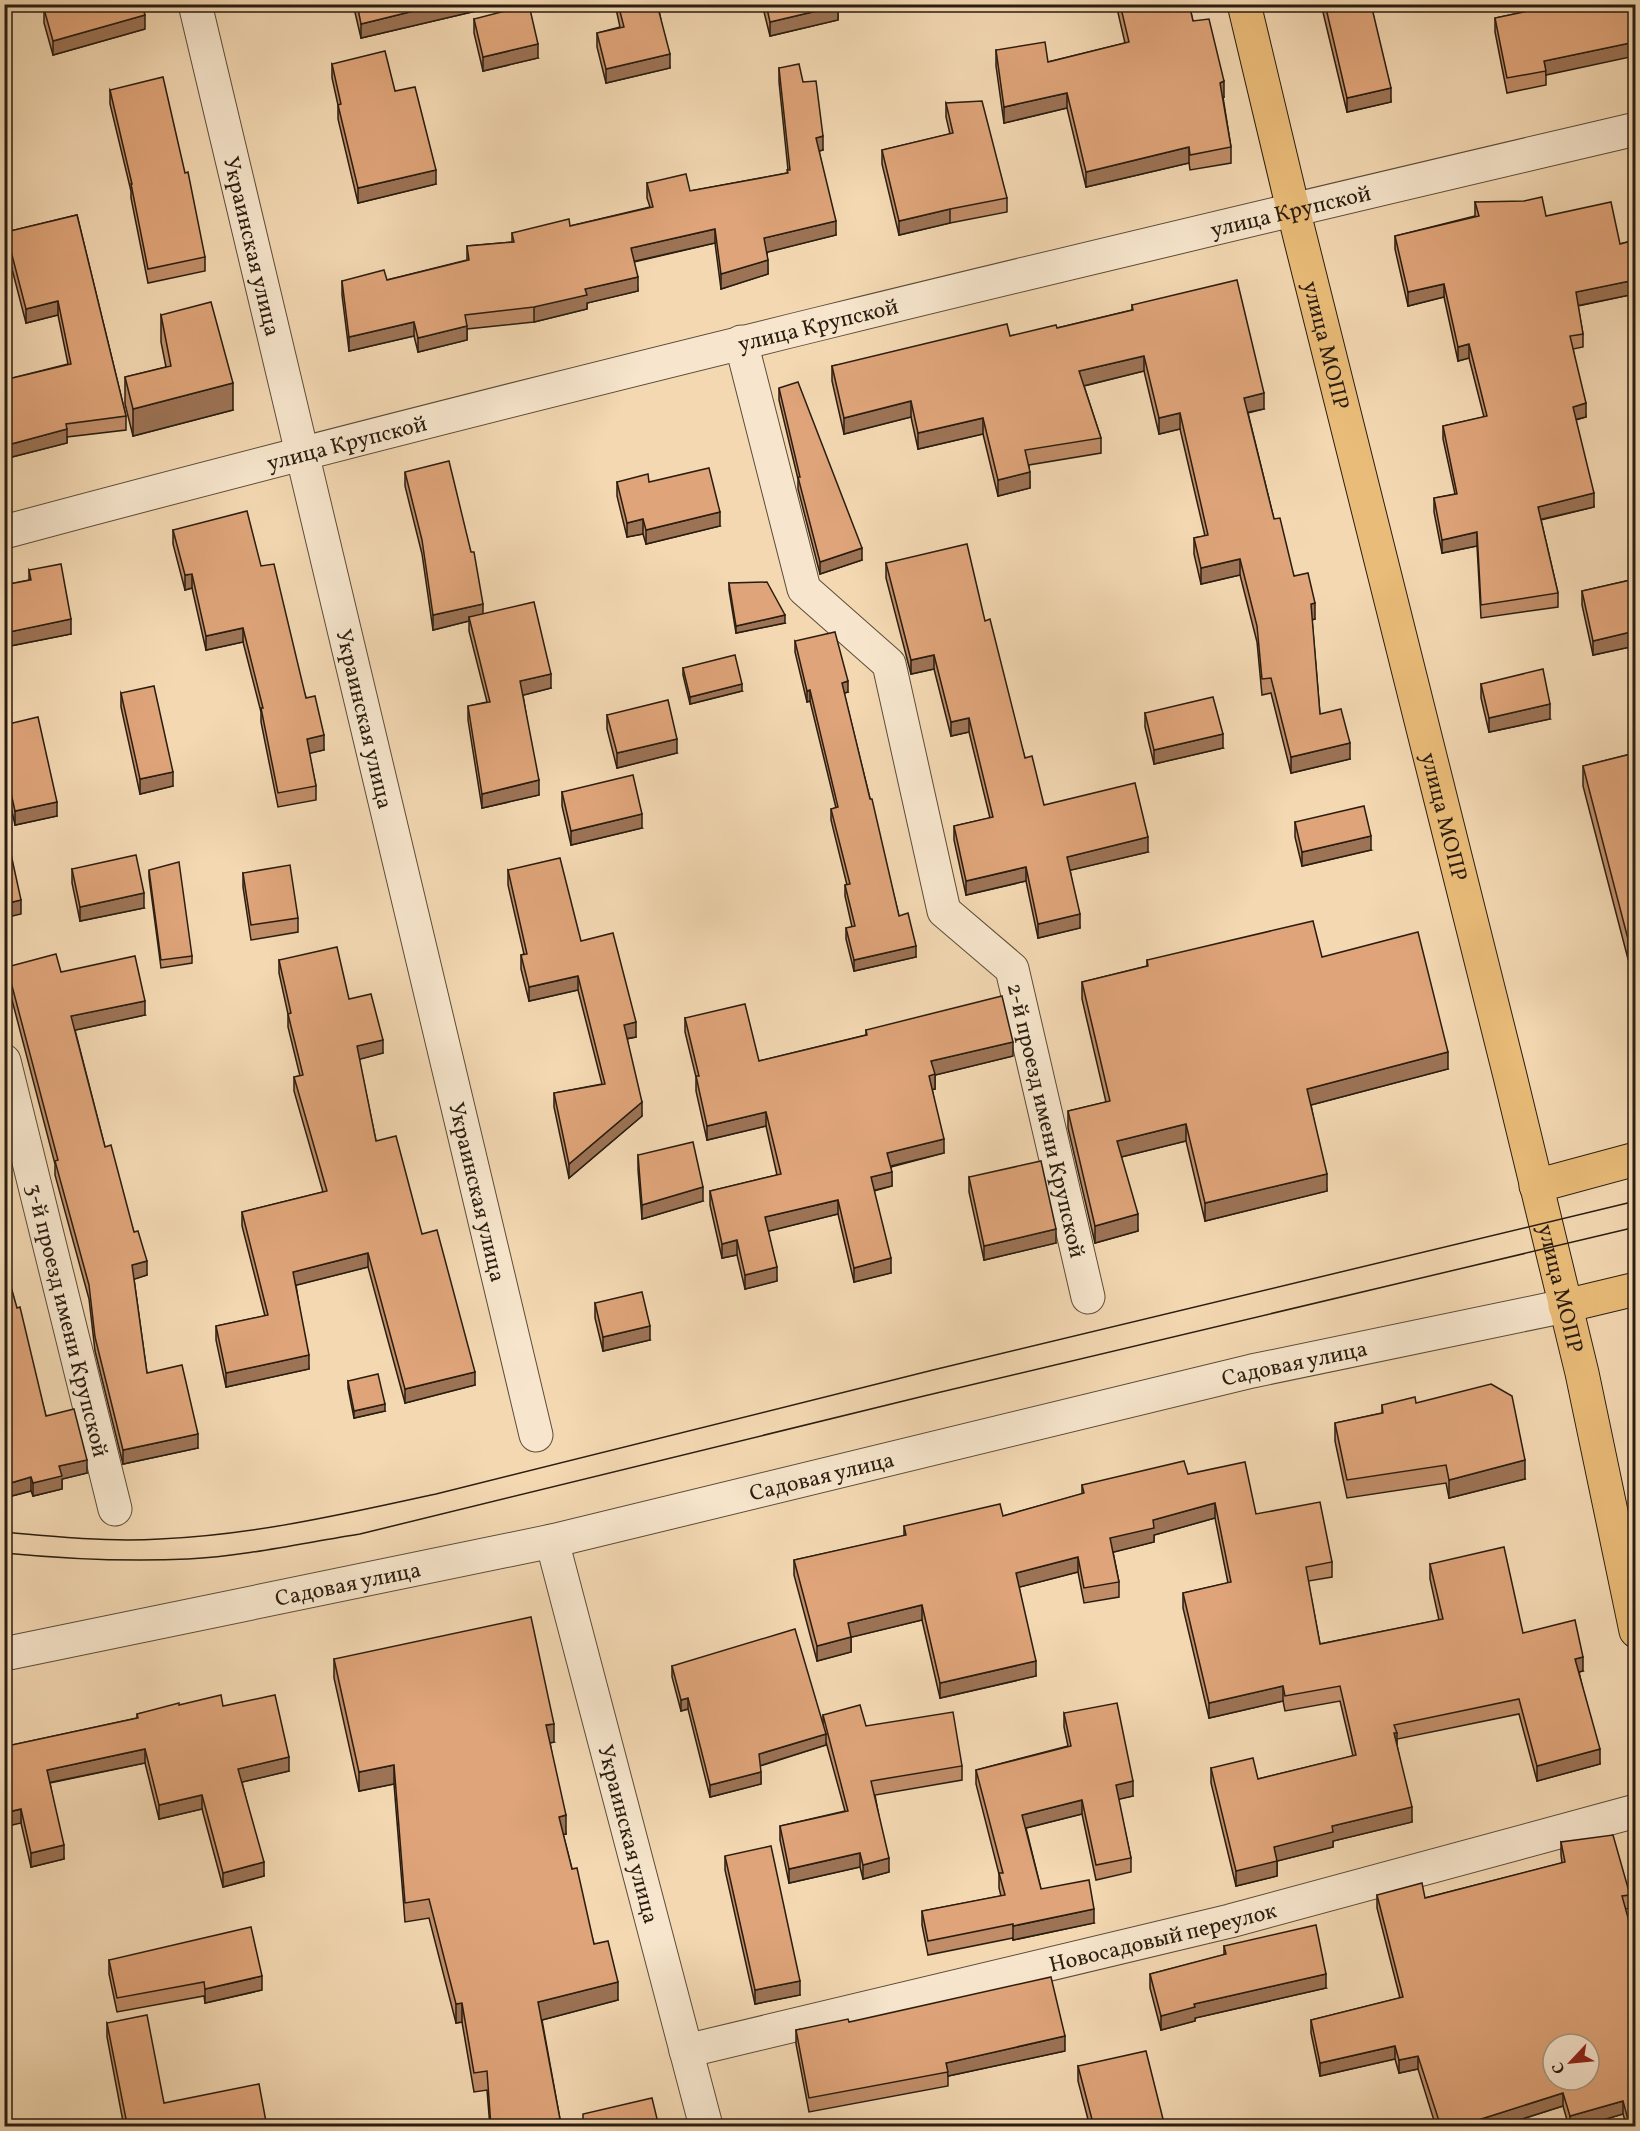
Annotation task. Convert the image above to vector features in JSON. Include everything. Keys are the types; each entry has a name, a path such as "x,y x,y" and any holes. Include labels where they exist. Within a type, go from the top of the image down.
{"main road":[{"name":"улица МОПР","path":"1244,4 1582,1373 1635,1631"},
{"path":"1536,1186 1635,1159"},
{"name":"Садовая улица","path":"1565,1306 1634,1289"}],"street":[{"name":"Украинская улица","path":"195,4 536,1435"},
{"name":"улица Крупской","path":"4,532 302,453 741,342 1635,129"},
{"name":"2-й проезд имени Крупской","path":"741,342 804,589 889,664 944,911 1012,969 1088,1297"},
{"name":"3-й проезд имени Крупской","path":"4,1061 115,1509"},
{"name":"Садовая улица","path":"4,1654 552,1541 1252,1371 1565,1306"},
{"name":"Украинская улица","path":"552,1541 706,2127"},
{"name":"Новосадовый переулок","path":"686,2051 1230,1921 1635,1811"}],"building":[{"path":"61,4 142,4 145,15 53,41 44,9"},
{"path":"357,4 442,4 361,24"},
{"path":"618,4 657,4 670,54 606,69 597,33 624,27"},
{"path":"766,4 838,4 838,6 770,22"},
{"path":"1120,4 1189,4 1193,21 1209,19 1224,81 1220,83 1231,147 1190,155 1189,147 1086,172 1067,93 1004,107 996,50 1045,42 1048,62 1129,42"},
{"path":"1325,4 1371,4 1391,88 1347,98"},
{"path":"1561,4 1635,4 1635,42 1544,61 1546,71 1507,78 1495,18"},
{"path":"529,5 538,44 483,57 474,19"},
{"path":"385,51 395,91 415,87 436,170 358,188 338,105 341,104 332,64"},
{"path":"799,64 803,82 816,81 823,136 816,138 836,221 764,238 768,260 721,274 715,229 631,248 638,277 585,289 587,295 534,307 465,315 467,326 418,338 414,322 349,337 342,281 384,270 387,280 469,260 467,246 514,242 512,233 569,219 570,226 653,207 647,183 686,174 690,191 788,173 787,170 790,170 779,68"},
{"path":"163,77 185,173 188,172 205,257 148,269 132,184 110,90"},
{"path":"4,88 9,110 4,111"},
{"path":"982,101 1007,198 899,221 882,150 953,133 946,103"},
{"path":"1542,197 1546,216 1611,202 1620,244 1635,240 1635,280 1576,292 1583,334 1570,336 1586,403 1573,407 1594,493 1538,507 1558,593 1481,605 1477,532 1442,540 1434,498 1457,494 1443,426 1487,416 1469,344 1458,347 1444,284 1408,292 1395,236 1479,216 1475,202 1524,201"},
{"path":"77,215 126,416 66,424 67,429 4,446 4,380 71,364 58,301 26,309 6,232"},
{"path":"1237,280 1264,393 1244,398 1274,519 1280,518 1294,576 1308,573 1315,603 1311,604 1320,714 1341,709 1350,743 1291,757 1271,678 1262,679 1257,626 1240,559 1201,568 1194,538 1208,535 1180,413 1159,418 1144,356 1079,371 1101,438 1025,450 1030,472 998,480 983,418 918,433 911,401 844,418 832,366 1007,324 1010,336 1056,325 1057,328 1133,310 1132,305"},
{"path":"211,302 233,383 133,409 125,377 171,366 161,315"},
{"path":"798,382 862,548 820,562 798,477 800,477 779,388"},
{"path":"449,461 471,552 474,552 483,604 433,615 422,540 405,472"},
{"path":"709,468 720,512 646,530 643,519 627,523 617,482 648,474 649,482"},
{"path":"247,511 261,566 274,564 306,698 315,696 324,735 307,739 316,786 278,793 261,708 263,708 243,628 206,636 192,574 185,575 173,530"},
{"path":"967,544 985,621 990,619 1025,758 1032,756 1044,805 1135,783 1148,837 1067,857 1080,914 1038,924 1026,867 966,881 954,826 993,817 969,718 951,722 934,655 911,660 886,563"},
{"path":"61,564 71,619 9,632 10,639 4,640 4,585 31,580 29,570"},
{"path":"1635,579 1635,631 1593,641 1582,591"},
{"path":"767,582 785,615 736,626 729,583"},
{"path":"534,602 551,674 520,681 539,780 482,794 468,706 490,702 469,617"},
{"path":"835,632 848,681 842,683 899,916 908,913 916,946 854,960 846,928 855,926 845,885 850,884 831,809 838,807 810,690 807,691 795,641"},
{"path":"735,655 742,684 690,697 683,668"},
{"path":"1543,669 1550,704 1489,718 1481,684"},
{"path":"154,686 173,772 140,779 121,693"},
{"path":"1213,697 1223,734 1154,750 1145,713"},
{"path":"668,700 677,739 617,753 607,715"},
{"path":"38,717 57,802 15,811 4,762 4,725"},
{"path":"1635,753 1635,936 1628,939 1583,766"},
{"path":"633,775 642,814 571,831 562,792"},
{"path":"1364,806 1371,836 1302,852 1295,822"},
{"path":"9,845 21,900 4,904 4,846"},
{"path":"136,855 144,893 80,907 72,869"},
{"path":"560,858 581,941 613,933 636,1022 624,1025 642,1102 569,1164 554,1093 605,1084 578,976 529,987 521,955 527,954 508,870"},
{"path":"179,862 192,956 161,960 149,870"},
{"path":"290,865 298,918 251,925 243,873"},
{"path":"1313,921 1322,957 1418,932 1448,1052 1307,1089 1327,1174 1205,1203 1186,1124 1117,1141 1138,1214 1095,1226 1068,1111 1110,1101 1082,982 1148,966 1147,960"},
{"path":"337,947 349,999 371,994 383,1040 357,1046 376,1141 396,1136 422,1234 437,1230 475,1372 405,1389 368,1253 293,1272 309,1355 226,1373 216,1326 268,1315 242,1212 327,1191 294,1077 303,1075 288,1014 291,1013 279,960"},
{"path":"56,954 61,972 135,956 145,1001 71,1016 105,1147 111,1145 134,1232 138,1231 147,1261 132,1265 147,1373 182,1365 198,1434 123,1450 95,1337 89,1285 55,1161 58,1160 7,967"},
{"path":"1002,996 1013,1042 931,1061 935,1074 929,1076 944,1139 887,1153 892,1172 871,1177 891,1258 854,1268 838,1200 765,1217 777,1267 745,1275 737,1240 722,1244 710,1191 781,1174 766,1112 707,1126 696,1076 699,1076 685,1018 745,1004 759,1061 867,1035 866,1030"},
{"path":"693,1142 703,1187 642,1205 638,1155"},
{"path":"1041,1161 1056,1229 984,1246 969,1177"},
{"path":"4,1262 17,1308 20,1307 46,1416 74,1409 87,1460 59,1466 62,1476 33,1483 31,1477 4,1485"},
{"path":"642,1292 650,1326 603,1337 595,1303"},
{"path":"378,1374 385,1404 354,1411 348,1381"},
{"path":"1491,1384 1512,1396 1525,1460 1449,1480 1446,1465 1347,1480 1335,1423 1383,1413 1382,1405 1415,1397 1416,1403"},
{"path":"1184,1461 1188,1474 1245,1462 1256,1514 1320,1502 1332,1562 1306,1567 1320,1644 1443,1619 1430,1564 1504,1547 1523,1633 1575,1620 1583,1657 1575,1659 1600,1749 1537,1766 1519,1699 1394,1725 1412,1807 1332,1826 1333,1832 1274,1847 1277,1861 1236,1871 1211,1768 1253,1758 1258,1779 1356,1755 1340,1686 1285,1696 1283,1686 1209,1703 1183,1593 1231,1582 1215,1503 1153,1520 1154,1528 1110,1538 1119,1582 1084,1588 1078,1557 1016,1573 1036,1661 940,1683 922,1605 848,1623 851,1637 817,1646 794,1560 906,1535 904,1526 1000,1504 1003,1516 1084,1493 1082,1485"},
{"path":"531,1617 554,1724 546,1725 566,1815 559,1817 572,1869 577,1868 594,1944 608,1941 618,1982 538,2002 560,2119 491,2127 487,2071 474,2073 462,2003 456,2004 429,1899 405,1903 394,1765 359,1772 334,1659"},
{"path":"795,1629 826,1734 759,1754 761,1772 710,1785 688,1698 681,1700 672,1666"},
{"path":"221,1695 223,1706 275,1695 289,1757 238,1769 264,1862 223,1873 202,1795 159,1805 145,1749 47,1770 64,1845 31,1853 21,1809 4,1813 4,1749 7,1749 7,1746 138,1718 137,1714"},
{"path":"1117,1703 1133,1781 1116,1785 1131,1858 1096,1865 1082,1800 1022,1815 1041,1889 1089,1880 1094,1909 928,1941 922,1911 1005,1895 999,1873 1003,1873 976,1770 1071,1746 1064,1713"},
{"path":"860,1705 866,1726 953,1712 962,1766 871,1781 889,1858 863,1865 860,1853 789,1869 780,1826 848,1811 823,1715"},
{"path":"1613,1835 1630,1895 1622,1896 1635,1943 1635,2127 1630,2127 1623,2101 1570,2116 1563,2093 1456,2127 1441,2127 1418,2056 1399,2060 1395,2046 1320,2063 1311,2020 1403,1997 1377,1895 1422,1883 1425,1898 1565,1862 1561,1842"},
{"path":"771,1846 800,1981 755,1990 725,1856"},
{"path":"1316,1925 1326,1974 1194,2004 1195,2007 1161,2016 1150,1974 1226,1954 1224,1946"},
{"path":"251,1927 262,1976 205,1989 204,1982 117,1998 109,1960"},
{"path":"1051,1977 1065,2036 946,2063 948,2072 809,2098 796,2030 848,2019 849,2022"},
{"path":"147,2015 164,2103 259,2084 267,2127 151,2127 149,2120 127,2124 107,2023"},
{"path":"1146,2051 1165,2127 1094,2127 1078,2066"},
{"path":"652,2098 659,2127 583,2127 583,2114"}],"tram line":[{"path":"4,1532 141,1540 230,1533 333,1516 436,1494 933,1370 1636,1201"},
{"path":"4,1553 96,1559 188,1559 252,1552 360,1534 924,1396 1636,1227"}]}
